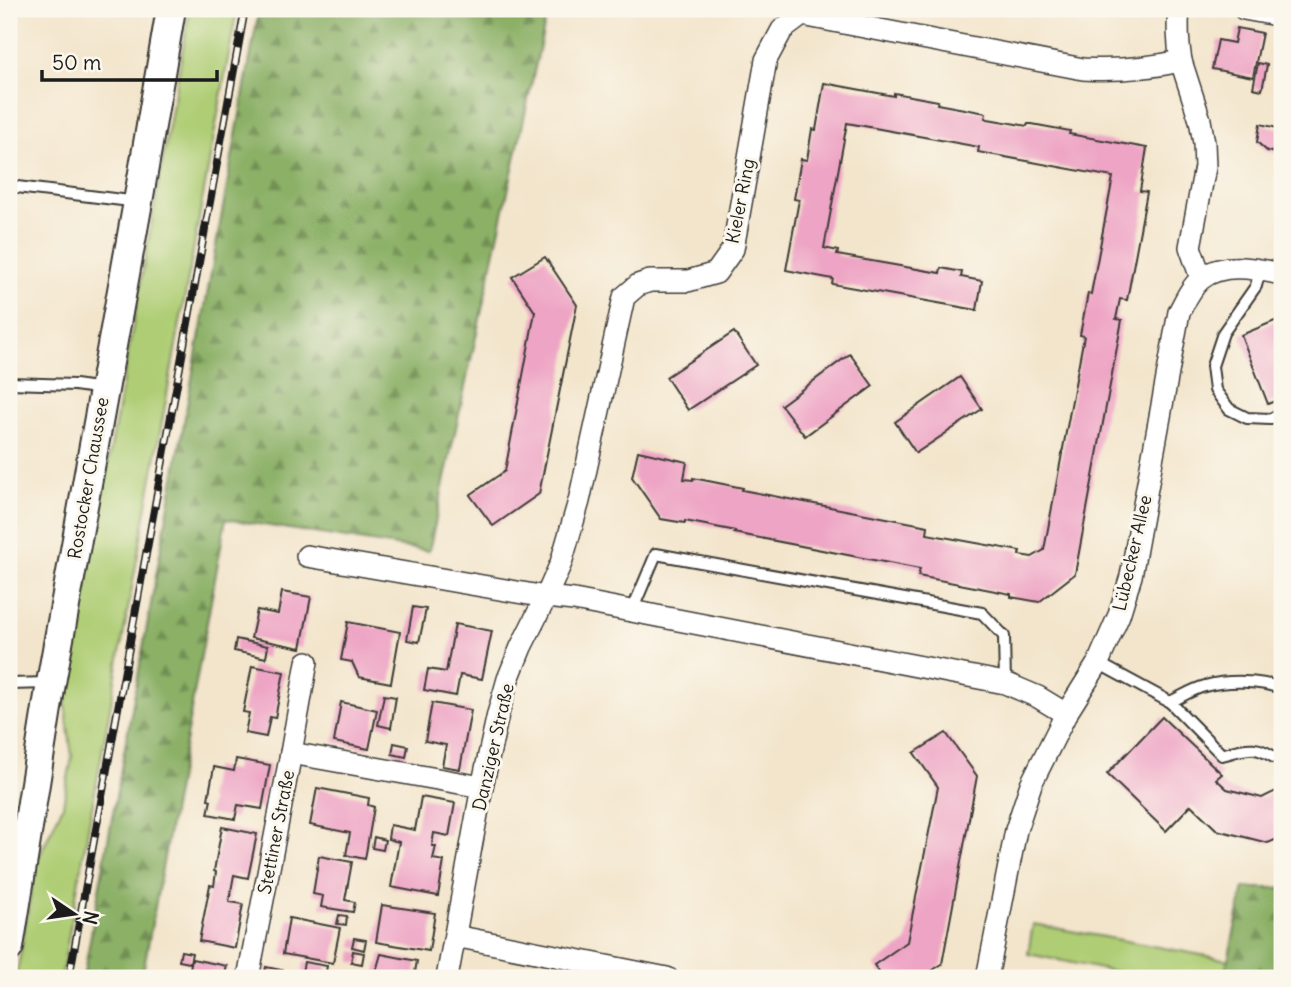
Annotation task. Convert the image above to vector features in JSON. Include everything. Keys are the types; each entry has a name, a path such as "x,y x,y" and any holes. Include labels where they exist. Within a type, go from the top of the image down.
{"main road":[{"name":"Rostocker Chaussee","path":"9,947 51,683 171,9"}],"street":[{"path":"1179,9 1177,26 1181,61 1205,143 1205,167 1190,247 1201,278 1221,269 1241,268 1282,274"},
{"path":"1244,9 1282,16"},
{"name":"Kieler Ring","path":"546,597 561,563 579,501 624,297 638,285 650,281 688,281 716,273 733,249 766,60 782,30 802,15 1083,69 1113,71 1181,61"},
{"name":"Lübecker Allee","path":"987,978 1016,830 1031,784 1066,714 1098,663 1119,615 1131,576 1180,312 1190,291 1201,278"},
{"path":"307,556 574,600 1005,683 1038,697 1066,714"},
{"name":"Danziger Straße","path":"447,978 498,714 521,647 546,597"},
{"path":"291,753 307,662"},
{"name":"Stettiner Straße","path":"248,978 291,753 482,787"},
{"path":"455,936 667,978"}],"lane":[{"path":"9,186 138,202"},
{"path":"1260,270 1256,286 1223,333 1212,366 1215,390 1229,409 1247,418 1270,419 1282,414"},
{"path":"9,383 103,389"},
{"path":"632,611 656,554 982,613 1004,636 1005,683"},
{"path":"1098,663 1170,702 1222,755 1244,748 1264,750 1282,762"},
{"path":"1170,702 1204,686 1243,681 1282,689"},
{"path":"9,684 51,683"}],"green space":[{"path":"190,9 237,9 61,978 16,978 37,861 63,805 72,757 65,703"},
{"path":"259,9 548,9 429,551 226,519 142,978 83,978"},
{"path":"1244,888 1282,888 1282,978 1145,978 1028,954 1033,924 1229,960"},
{"path":"1244,888 1282,888 1282,956 1277,960 1270,978 1224,978"}],"building":[{"path":"1237,28 1262,33 1253,77 1212,69 1218,40 1234,43"},
{"path":"1258,63 1267,65 1262,90 1253,88"},
{"path":"824,83 938,101 937,104 986,113 985,118 988,119 1027,126 1032,124 1070,131 1069,134 1147,148 1140,191 1147,192 1127,300 1120,299 1116,319 1122,320 1075,574 1039,602 918,576 920,569 685,521 661,519 632,477 638,451 687,462 684,479 693,478 928,526 927,534 1020,551 1019,555 1032,557 1044,550 1084,336 1080,335 1088,293 1091,294 1113,177 978,152 979,147 847,123 824,248 838,251 837,255 940,273 941,268 962,272 961,277 982,281 977,310 832,284 833,279 786,270 799,200 794,199 801,159 807,160 812,129 816,130"},
{"path":"1260,124 1282,129 1282,154 1267,151 1257,142"},
{"path":"545,257 577,305 539,494 493,526 470,495 505,471 535,312 512,277"},
{"path":"1282,318 1282,398 1268,404 1241,335"},
{"path":"734,332 756,365 688,410 666,377"},
{"path":"850,354 873,386 805,436 781,405"},
{"path":"960,377 982,409 916,453 895,422"},
{"path":"282,592 311,597 301,648 251,638 257,610 278,614"},
{"path":"413,607 426,609 419,642 407,640"},
{"path":"348,622 400,632 391,683 359,677 352,662 341,660"},
{"path":"455,624 492,631 482,679 460,675 456,696 424,690 428,669 446,672"},
{"path":"236,639 268,646 266,658 234,651"},
{"path":"252,666 284,672 275,718 270,717 266,737 245,733 249,713 243,712"},
{"path":"384,695 396,697 391,728 378,725"},
{"path":"341,702 377,710 369,749 334,742"},
{"path":"432,703 471,710 460,769 442,766 446,745 425,741"},
{"path":"1162,717 1222,774 1216,779 1227,789 1262,798 1282,788 1282,837 1268,843 1217,830 1191,805 1166,831 1107,774"},
{"path":"946,733 977,776 942,964 921,978 883,978 874,965 907,942 938,787 914,753"},
{"path":"394,743 408,746 406,757 392,754"},
{"path":"236,759 270,765 262,809 238,805 235,819 208,814 214,767 234,771"},
{"path":"317,788 369,798 368,805 374,807 365,859 346,855 350,833 310,825"},
{"path":"421,797 455,803 449,836 434,833 432,846 436,846 433,859 444,861 438,896 391,887 399,842 388,839 390,825 415,830"},
{"path":"222,827 257,834 248,878 234,875 229,902 243,904 235,948 199,941 210,885 214,886"},
{"path":"374,837 385,840 383,850 372,848"},
{"path":"319,856 352,862 345,900 355,902 353,912 321,907 323,896 313,894"},
{"path":"382,905 435,913 429,951 376,942"},
{"path":"339,915 347,916 346,925 337,924"},
{"path":"289,918 340,928 333,963 283,954"},
{"path":"354,938 366,940 364,950 352,947"},
{"path":"181,951 192,953 190,963 179,961"},
{"path":"353,951 364,953 362,964 351,962"},
{"path":"381,954 417,961 415,972 423,974 422,978 374,978"},
{"path":"192,959 227,966 224,978 188,978"},
{"path":"304,962 327,966 325,977 302,972"},
{"path":"266,967 286,971 285,978 264,978"}],"railway":[{"path":"69,978 245,9"}]}
